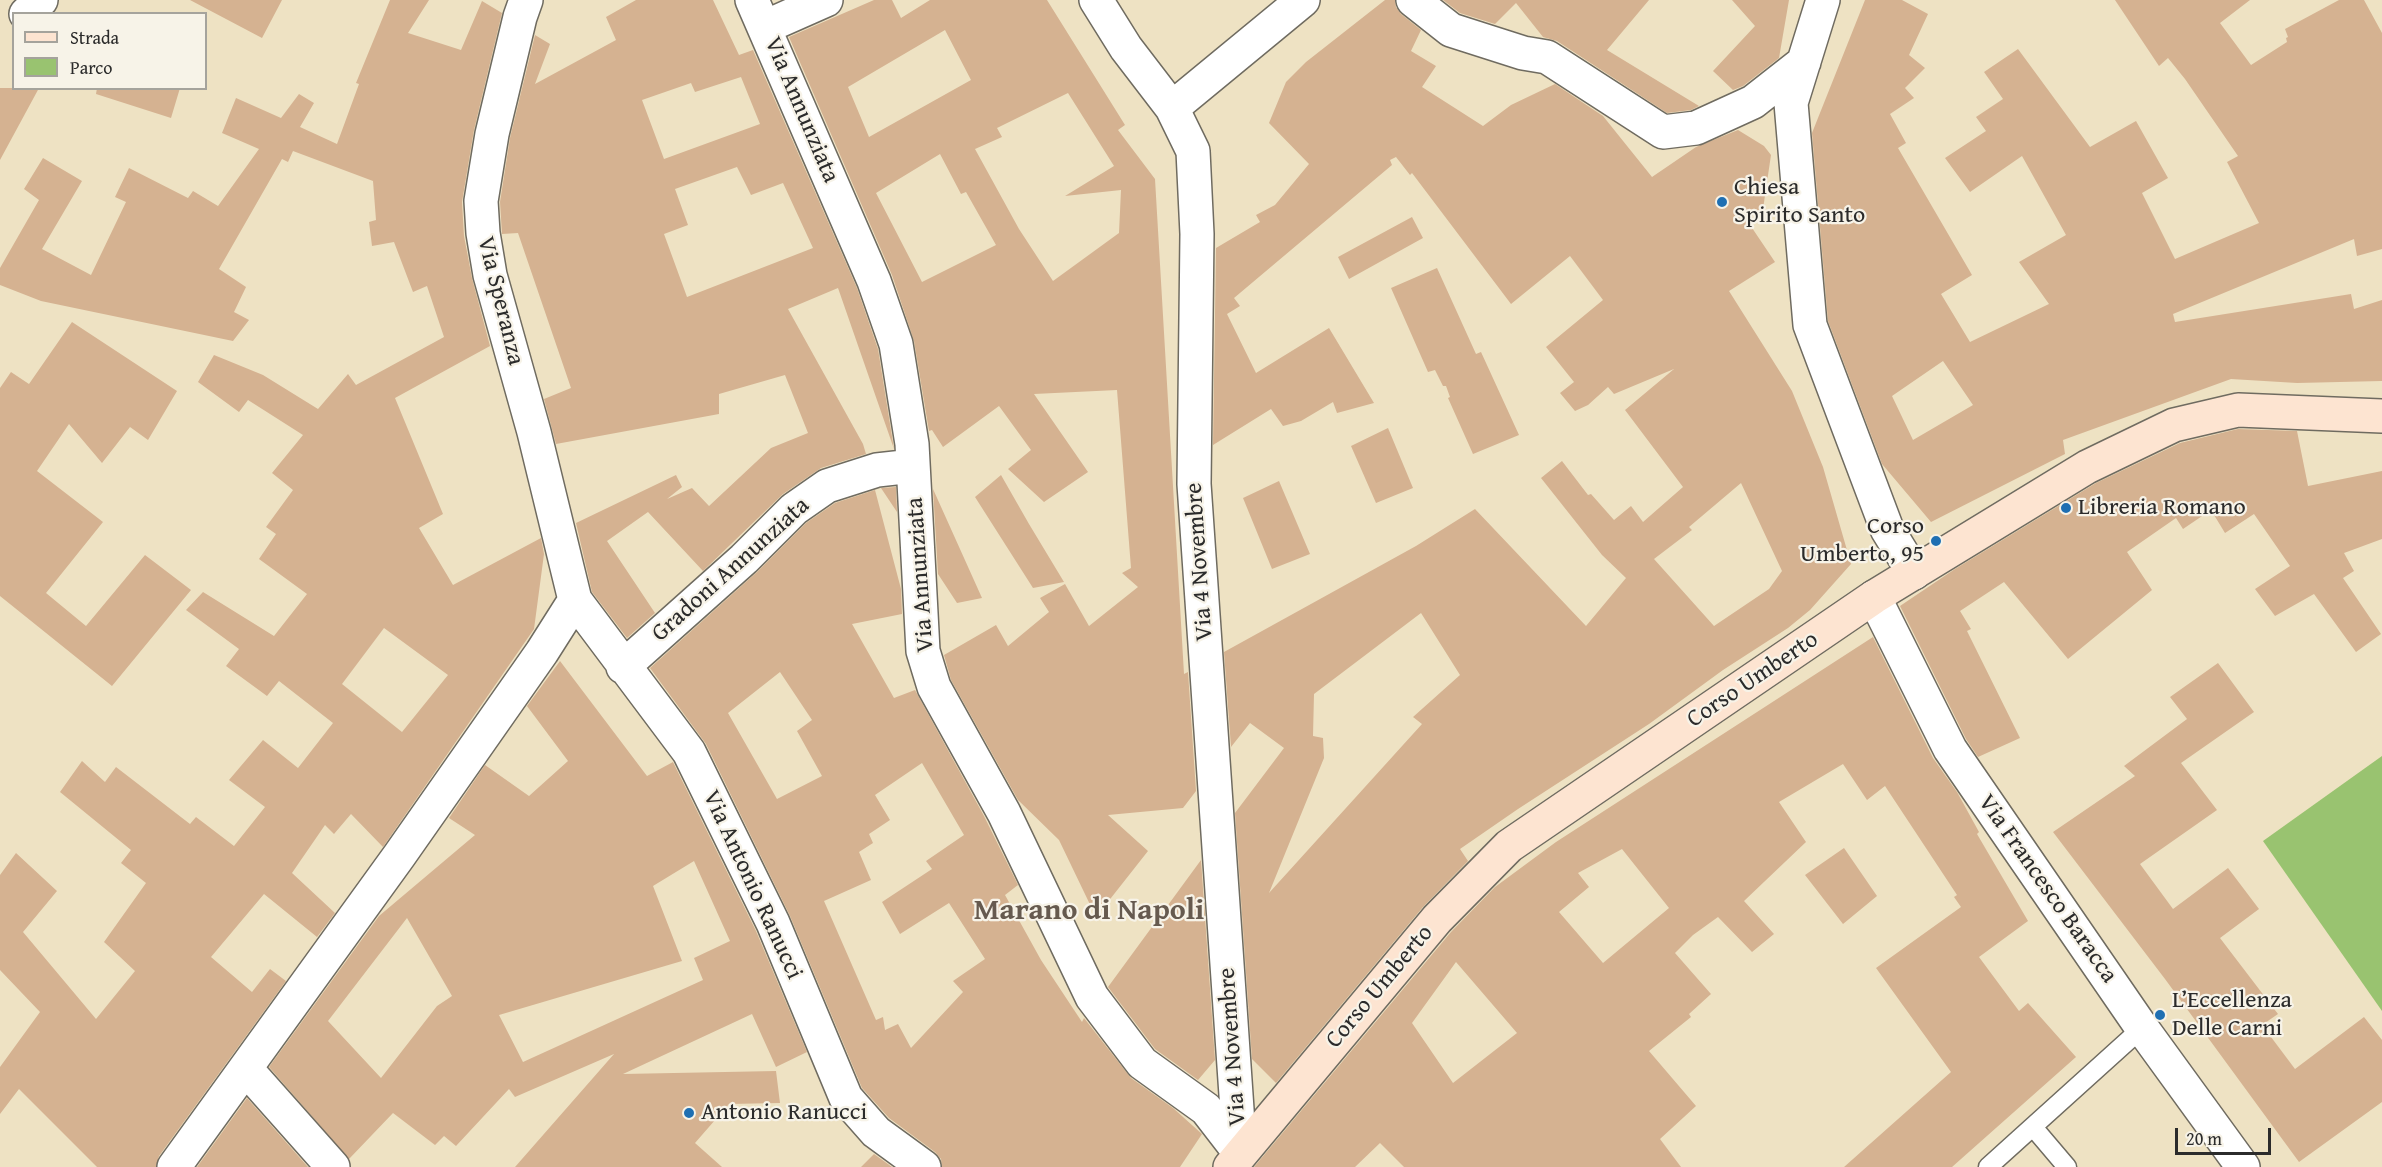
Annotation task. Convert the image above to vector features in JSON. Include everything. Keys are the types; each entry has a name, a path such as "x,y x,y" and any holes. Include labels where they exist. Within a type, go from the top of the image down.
{"main road":[{"name":"Corso Umberto","path":"1235,1160 1437,919 1509,846 1874,597 2087,467 2174,425 2238,410 2382,416"}],"street":[{"path":"28,12 41,0"},
{"name":"Via Speranza","path":"526,0 492,134 481,201 483,233 490,275 534,432 575,600"},
{"path":"758,13 826,0"},
{"name":"Via 4 Novembre","path":"1095,0 1126,48 1172,108 1193,151 1197,234 1194,484 1235,1160"},
{"path":"1172,108 1303,0"},
{"path":"1413,0 1451,30 1523,53 1546,57 1663,132 1696,128 1753,102 1804,62"},
{"path":"1823,0 1791,103 1810,325 1887,529 1914,573"},
{"name":"Via Annunziata","path":"758,13 874,281 896,344 912,444 923,651 934,687 1004,813 1092,997 1142,1063 1206,1109 1235,1160"},
{"name":"Gradoni Annunziata","path":"623,667 744,559 794,509 810,497 837,482 877,470 913,466"},
{"name":"Via Francesco Baracca","path":"1874,597 1950,749 2142,1028 2243,1167"},
{"path":"174,1167 542,652 575,600"},
{"name":"Via Antonio Ranucci","path":"575,600 623,667 689,752 773,923 846,1098 876,1132 924,1167"},
{"path":"246,1069 333,1167"}],"lane":[{"path":"1988,1167 2142,1028"},
{"path":"2033,1126 2067,1167"}],"green space":[{"path":"2382,756 2382,1011 2263,841"}],"building":[{"path":"190,0 282,0 262,38"},
{"path":"390,0 429,0 408,33 461,50 482,1 502,13 474,130 462,202 464,236 472,278 490,346 395,398 443,514 419,528 453,585 541,538 544,554 534,629 383,847 351,814 334,834 325,825 292,873 335,913 317,937 264,894 211,957 252,992 270,969 286,981 159,1156 156,1167 97,1167 19,1089 0,1114 0,1067 40,1012 0,970 0,875 16,853 57,891 23,932 96,1019 135,971 104,942 146,883 121,863 131,850 60,792 82,761 105,782 116,767 190,824 196,817 234,846 265,807 229,780 263,740 298,768 333,723 279,681 267,696 226,666 239,649 186,610 203,592 274,636 307,594 259,559 276,534 266,527 293,490 272,473 303,435 248,400 239,412 198,382 214,355 263,375 318,409 348,374 356,385 444,337 427,286 413,292 394,242 372,246 369,222 376,220 373,181 293,151 288,162 282,159 219,269 246,287 234,312 249,320 233,341 41,301 0,285 0,268 39,200 24,189 43,158 82,181 42,249 91,275 126,202 115,197 129,168 188,198 193,191 218,206 259,149 222,133 236,98 281,118 299,94 314,103 300,127 337,144 359,84 356,83","holes":["384,628 448,675 402,732 342,684"]},
{"path":"636,0 713,0 739,55 753,50 857,288 878,349 894,449 838,288 788,309 863,444 866,454 821,468 783,494 703,571 648,512 607,541 655,613 627,638 592,592 576,523 676,475 682,487 667,499 692,488 709,506 771,448 808,433 785,375 719,394 719,414 556,444 544,399 571,388 518,233 502,234 500,202 510,138 535,35 550,44 535,84 616,40 606,17","holes":["741,77 760,124 664,159 642,100 691,83 695,92","737,167 751,195 783,183 813,248 687,297 664,234 688,225 675,189"]},
{"path":"874,0 892,0 901,18 930,0 1047,0 1125,125 1118,130 1155,179 1184,674 1188,672 1196,791 1183,808 1108,815 1148,851 1096,917 1059,840 1018,800 951,680 944,655 996,625 1008,646 1049,612 1040,598 1065,584 1089,626 1138,587 1122,573 1131,568 1117,390 1034,394 1088,472 1044,502 1008,469 1031,450 999,406 943,447 932,430 929,431 914,341 892,275 789,37","holes":["945,30 971,80 869,137 848,87","1068,93 1114,166 1065,196 1121,190 1119,233 1053,281 1019,229 975,149 1002,137 997,128","940,154 961,194 966,192 996,245 922,282 876,193"]},
{"path":"1385,0 1395,0 1396,7 1401,14 1421,30 1411,51 1436,66 1422,87 1483,126 1511,105 1555,84 1603,116 1652,177 1696,147 1738,130 1764,146 1771,155 1763,209 1746,219 1775,262 1729,291 1792,391 1823,467 1851,564 1810,610 1788,628 1723,670 1649,724 1460,849 1468,861 1423,907 1276,1083 1252,1059 1235,813 1284,748 1250,723 1231,747 1224,652 1416,546 1475,509 1586,626 1626,578 1602,555 1541,478 1562,461 1588,495 1591,494 1614,520 1631,506 1643,522 1683,487 1625,410 1674,369 1614,394 1608,387 1588,405 1575,411 1560,393 1574,382 1546,347 1603,300 1570,256 1511,304 1412,173 1410,175 1396,157 1390,160 1392,165 1234,298 1240,306 1227,314 1256,373 1329,328 1374,403 1337,413 1333,402 1301,421 1283,426 1271,409 1213,445 1216,248 1260,222 1256,215 1275,205 1309,164 1269,123 1286,82 1306,62","holes":["1741,483 1782,571 1769,589 1714,626 1654,559 1692,530 1689,527","1421,613 1460,675 1413,717 1422,724 1269,893 1324,758 1323,738 1313,736 1314,694"]},
{"path":"1443,0 1649,0 1607,50 1699,106 1691,110 1667,113 1557,41 1543,37 1516,3 1495,24 1460,13"},
{"path":"1732,0 1789,0 1779,58 1743,86 1733,90 1713,71 1755,26"},
{"path":"1865,0 1902,0 1928,14 1909,55 1925,68 1905,88 1914,98 1890,114 1906,143 1898,148 1972,275 1941,294 1970,342 2049,304 2019,262 2066,235 2022,156 1970,192 1945,158 1986,131 1976,117 2003,99 1984,72 2018,49 2090,147 2136,121 2168,178 2142,193 2175,259 2259,223 2227,162 2238,156 2168,58 2159,66 2115,0 2250,0 2220,23 2251,65 2287,42 2285,29 2339,0 2364,0 2382,33 2382,249 2357,256 2354,239 2173,314 2175,322 2351,294 2354,309 2382,300 2382,381 2297,383 2231,379 2063,440 2065,454 1931,522 1882,464 1828,321 1812,133","holes":["1943,361 1973,405 1913,440 1892,396"]},
{"path":"0,88 38,90 0,160"},
{"path":"97,90 179,90 171,118 96,94"},
{"path":"1412,217 1423,238 1349,279 1338,257"},
{"path":"1437,268 1476,354 1481,352 1519,435 1473,454 1448,398 1450,397 1446,386 1443,386 1435,370 1428,372 1391,288"},
{"path":"72,322 177,391 148,440 130,427 102,463 69,424 37,471 103,522 46,593 86,626 145,555 191,590 112,686 0,596 0,388 11,372 29,384"},
{"path":"1388,428 1413,488 1376,503 1351,446"},
{"path":"2238,429 2297,431 2308,486 2382,471 2382,539 2344,553 2354,571 2343,578 2381,634 2356,652 2314,594 2275,616 2255,589 2290,566 2254,514 2225,533 2211,510 2183,529 2176,518 2127,552 2152,590 2068,659 2004,582 1960,611 1971,629 1967,631 2020,738 1978,757 1966,739 1900,606 1955,569 2096,483 2180,443"},
{"path":"1001,475 1064,582 1033,588 975,497"},
{"path":"1279,481 1310,554 1272,569 1243,498"},
{"path":"896,487 897,512 881,488"},
{"path":"933,489 982,598 957,603 938,574"},
{"path":"875,490 901,589 902,614 852,624 894,698 915,690 984,816 1018,885 1005,895 1041,960 1082,1022 1084,1018 1131,1078 1173,1108 1202,1134 1180,1167 942,1167 941,1159 935,1152 889,1118 862,1088 790,916 706,744 650,668 757,572 806,523 835,503","holes":["780,672 812,720 797,731 822,776 777,799 728,713","922,763 964,835 926,861 932,869 882,902 900,934 949,903 985,959 953,981 963,992 911,1048 898,1024 885,1030 883,1017 876,1020 824,901 871,880 859,852 873,843 869,834 890,820 875,795"]},
{"path":"1873,637 1933,758 1957,792 1979,832 1977,834 2028,921 1979,957 2019,1011 2028,1003 2076,1057 1952,1167 1844,1167 1951,1072 1876,968 1961,907 1954,897 1957,895 1885,786 1867,800 1843,764 1779,802 1806,842 1744,901 1774,934 1752,952 1718,917 1693,935 1675,953 1711,994 1689,1014 1691,1017 1649,1051 1696,1106 1660,1139 1681,1167 1404,1167 1380,1143 1355,1167 1254,1167 1451,932 1495,887 1556,842","holes":["1622,849 1669,908 1603,963 1559,912 1589,887 1578,873","1456,962 1517,1033 1453,1083 1412,1023"]},
{"path":"560,661 647,776 673,762 756,931 807,1052 776,1067 752,1014 623,1074 776,1071 780,1103 729,1104 695,1143 722,1167 515,1167 614,1054 515,1097 509,1089 456,1146 444,1136 435,1145 393,1113 349,1159 269,1067 379,916 475,835 449,818 485,765 529,796 568,761 527,706","holes":["694,861 730,941 694,958 703,980 523,1062 499,1015 682,961 653,886","407,918 452,996 437,1006 381,1078 328,1021"]},
{"path":"2218,663 2254,712 2181,763 2217,810 2140,864 2173,909 2228,868 2259,909 2220,938 2278,1014 2262,1025 2295,1069 2364,1017 2382,1040 2382,1102 2299,1162 2165,979 2053,832 2135,776 2124,766 2187,719 2170,697"},
{"path":"1844,848 1877,896 1843,924 1805,875"},
{"path":"1201,860 1215,1060 1198,1080 1155,1049 1108,987"},
{"path":"247,1098 308,1167 197,1167"},
{"path":"874,1154 892,1167 861,1167"}],"place":[{"name":"Chiesa Spirito Santo","path":"1722,202"},
{"name":"Libreria Romano","path":"2066,508"},
{"name":"Corso Umberto, 95","path":"1936,541"},
{"name":"L’Eccellenza Delle Carni","path":"2160,1015"},
{"name":"Antonio Ranucci","path":"689,1113"}],"district":[{"name":"Marano di Napoli","path":"1089,911"}]}
